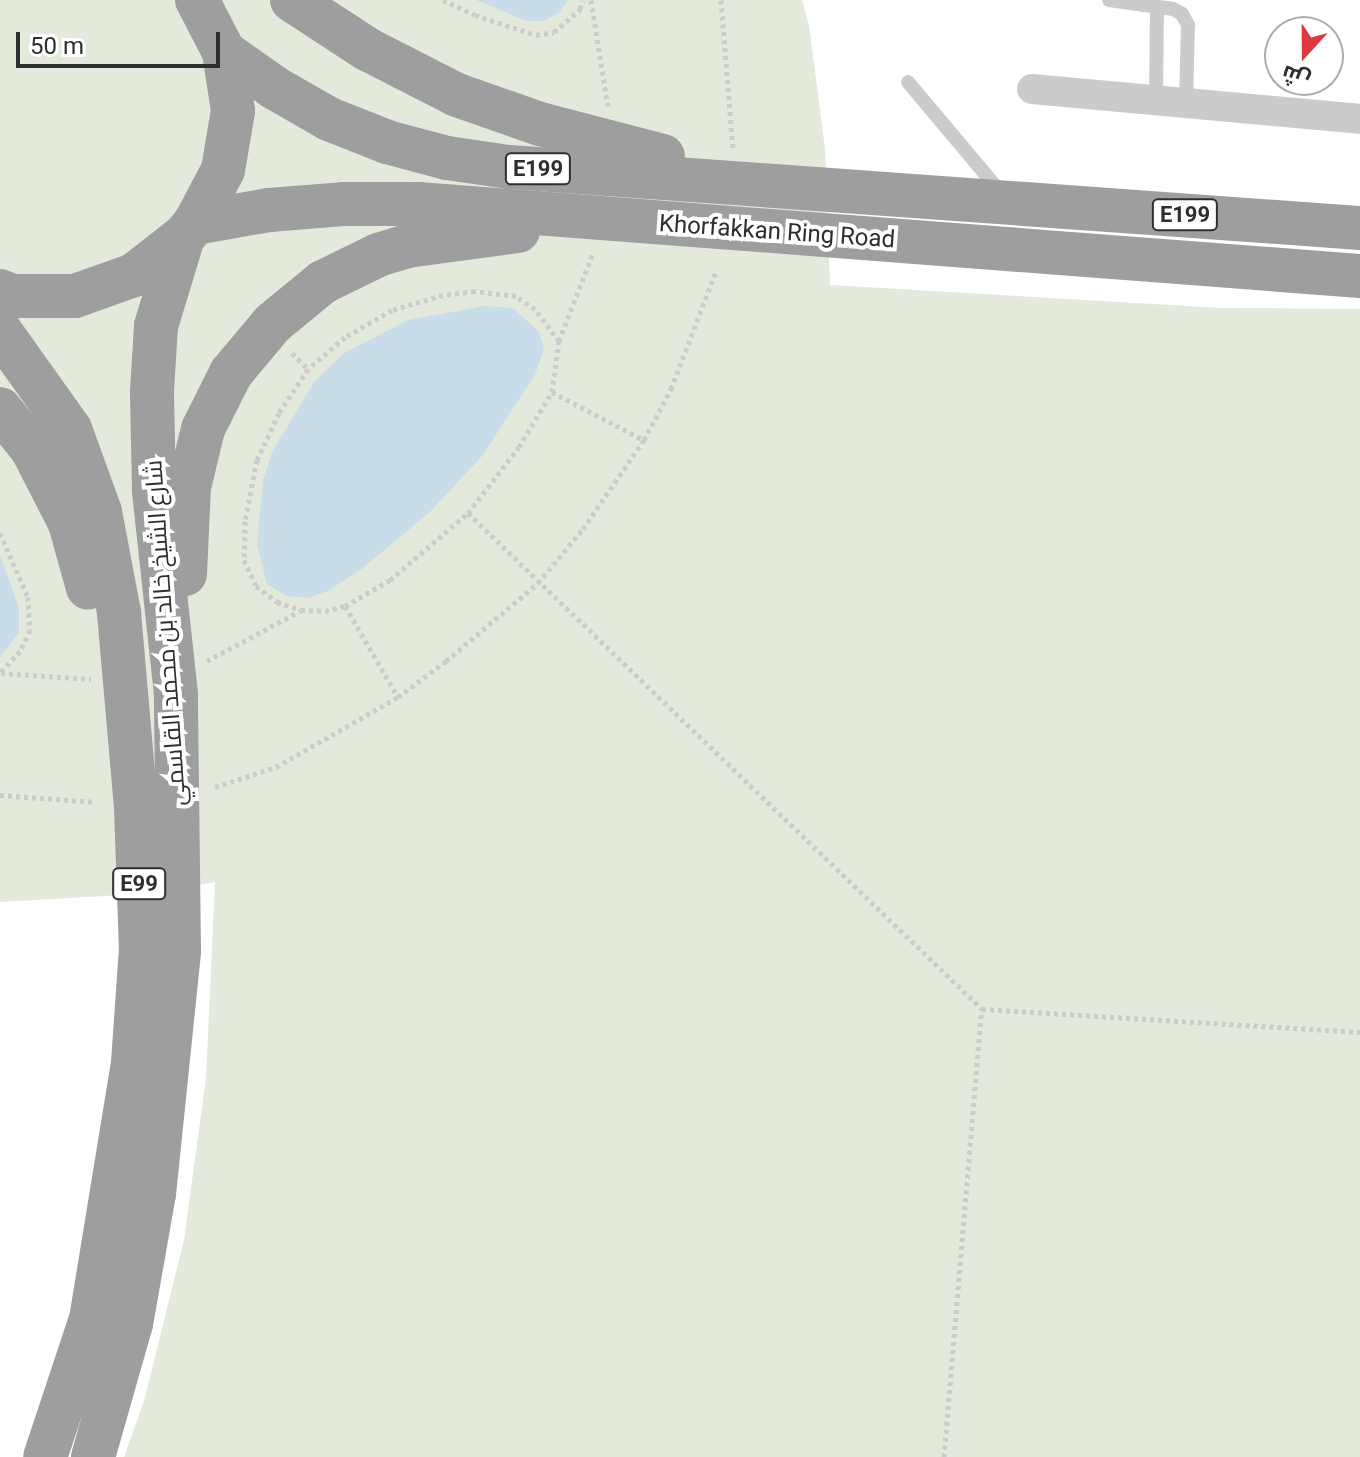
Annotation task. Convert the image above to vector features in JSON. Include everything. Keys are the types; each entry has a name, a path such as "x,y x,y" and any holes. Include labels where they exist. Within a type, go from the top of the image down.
{"highway":[{"path":"0,291 12,296 75,296 134,275 189,230 223,170 233,111 224,52 197,0"},
{"path":"292,0 367,49 431,82 540,124 679,160 878,194"},
{"name":"Khorfakkan Ring Road","path":"224,52 275,88 329,119 387,142 447,158 509,167 1360,228"},
{"name":"Khorfakkan Ring Road","path":"189,230 269,210 343,204 418,204 1360,276"},
{"path":"170,630 185,576 189,487 195,458 215,402 250,347 297,301 350,267 407,246 515,232 551,215"},
{"name":"شارع الشيخ خالد بن محمد القاسمي","path":"93,1457 131,1324 154,1194 170,1065 179,951 176,694 154,490 152,353 156,326 189,230"},
{"name":"شارع الشيخ خالد بن محمد القاسمي","path":"0,331 70,429 100,512 119,613 116,805 141,948 133,1063 91,1319 45,1457"},
{"path":"0,409 32,449 70,523 108,665 116,805"}],"street":[{"path":"1032,89 1360,119"}],"lane":[{"path":"1109,0 1173,9 1188,25 1171,101"},
{"path":"1157,7 1171,101"},
{"path":"908,82 1010,203"}],"path":[{"path":"443,0 475,15 536,35 554,32 580,9 583,0"},
{"path":"591,0 609,108"},
{"path":"721,0 733,148"},
{"path":"559,341 535,309 516,296 475,291 443,295 392,310 345,337 308,369 279,413 257,460 245,521 244,560 256,586 277,602 301,610 325,611 345,606 390,580 468,513 519,447 552,392 559,341 593,253"},
{"path":"215,787 276,767 398,697 538,583 583,529 644,440 671,389 716,271"},
{"path":"283,344 308,369"},
{"path":"552,392 644,440"},
{"path":"468,513 982,1009 1360,1032"},
{"path":"0,533 28,597 30,630 20,651 0,673"},
{"path":"345,606 398,697"},
{"path":"207,661 301,610"},
{"path":"0,673 86,679"},
{"path":"0,795 116,805"},
{"path":"944,1457 982,1009"}],"shaded area":[{"path":"0,0 802,0 809,25 825,149 830,285 1221,308 1360,309 1360,1457 124,1457 144,1401 184,1240 206,1078 215,882 157,893 0,902"}],"water":[{"path":"476,0 568,0 559,13 544,21 527,21"},
{"path":"484,306 513,308 539,332 544,349 535,375 482,456 431,511 363,568 328,591 308,598 286,596 267,584 257,545 263,481 272,452 314,382 344,353 408,320"},
{"path":"0,555 19,608 19,633 0,657"}]}
